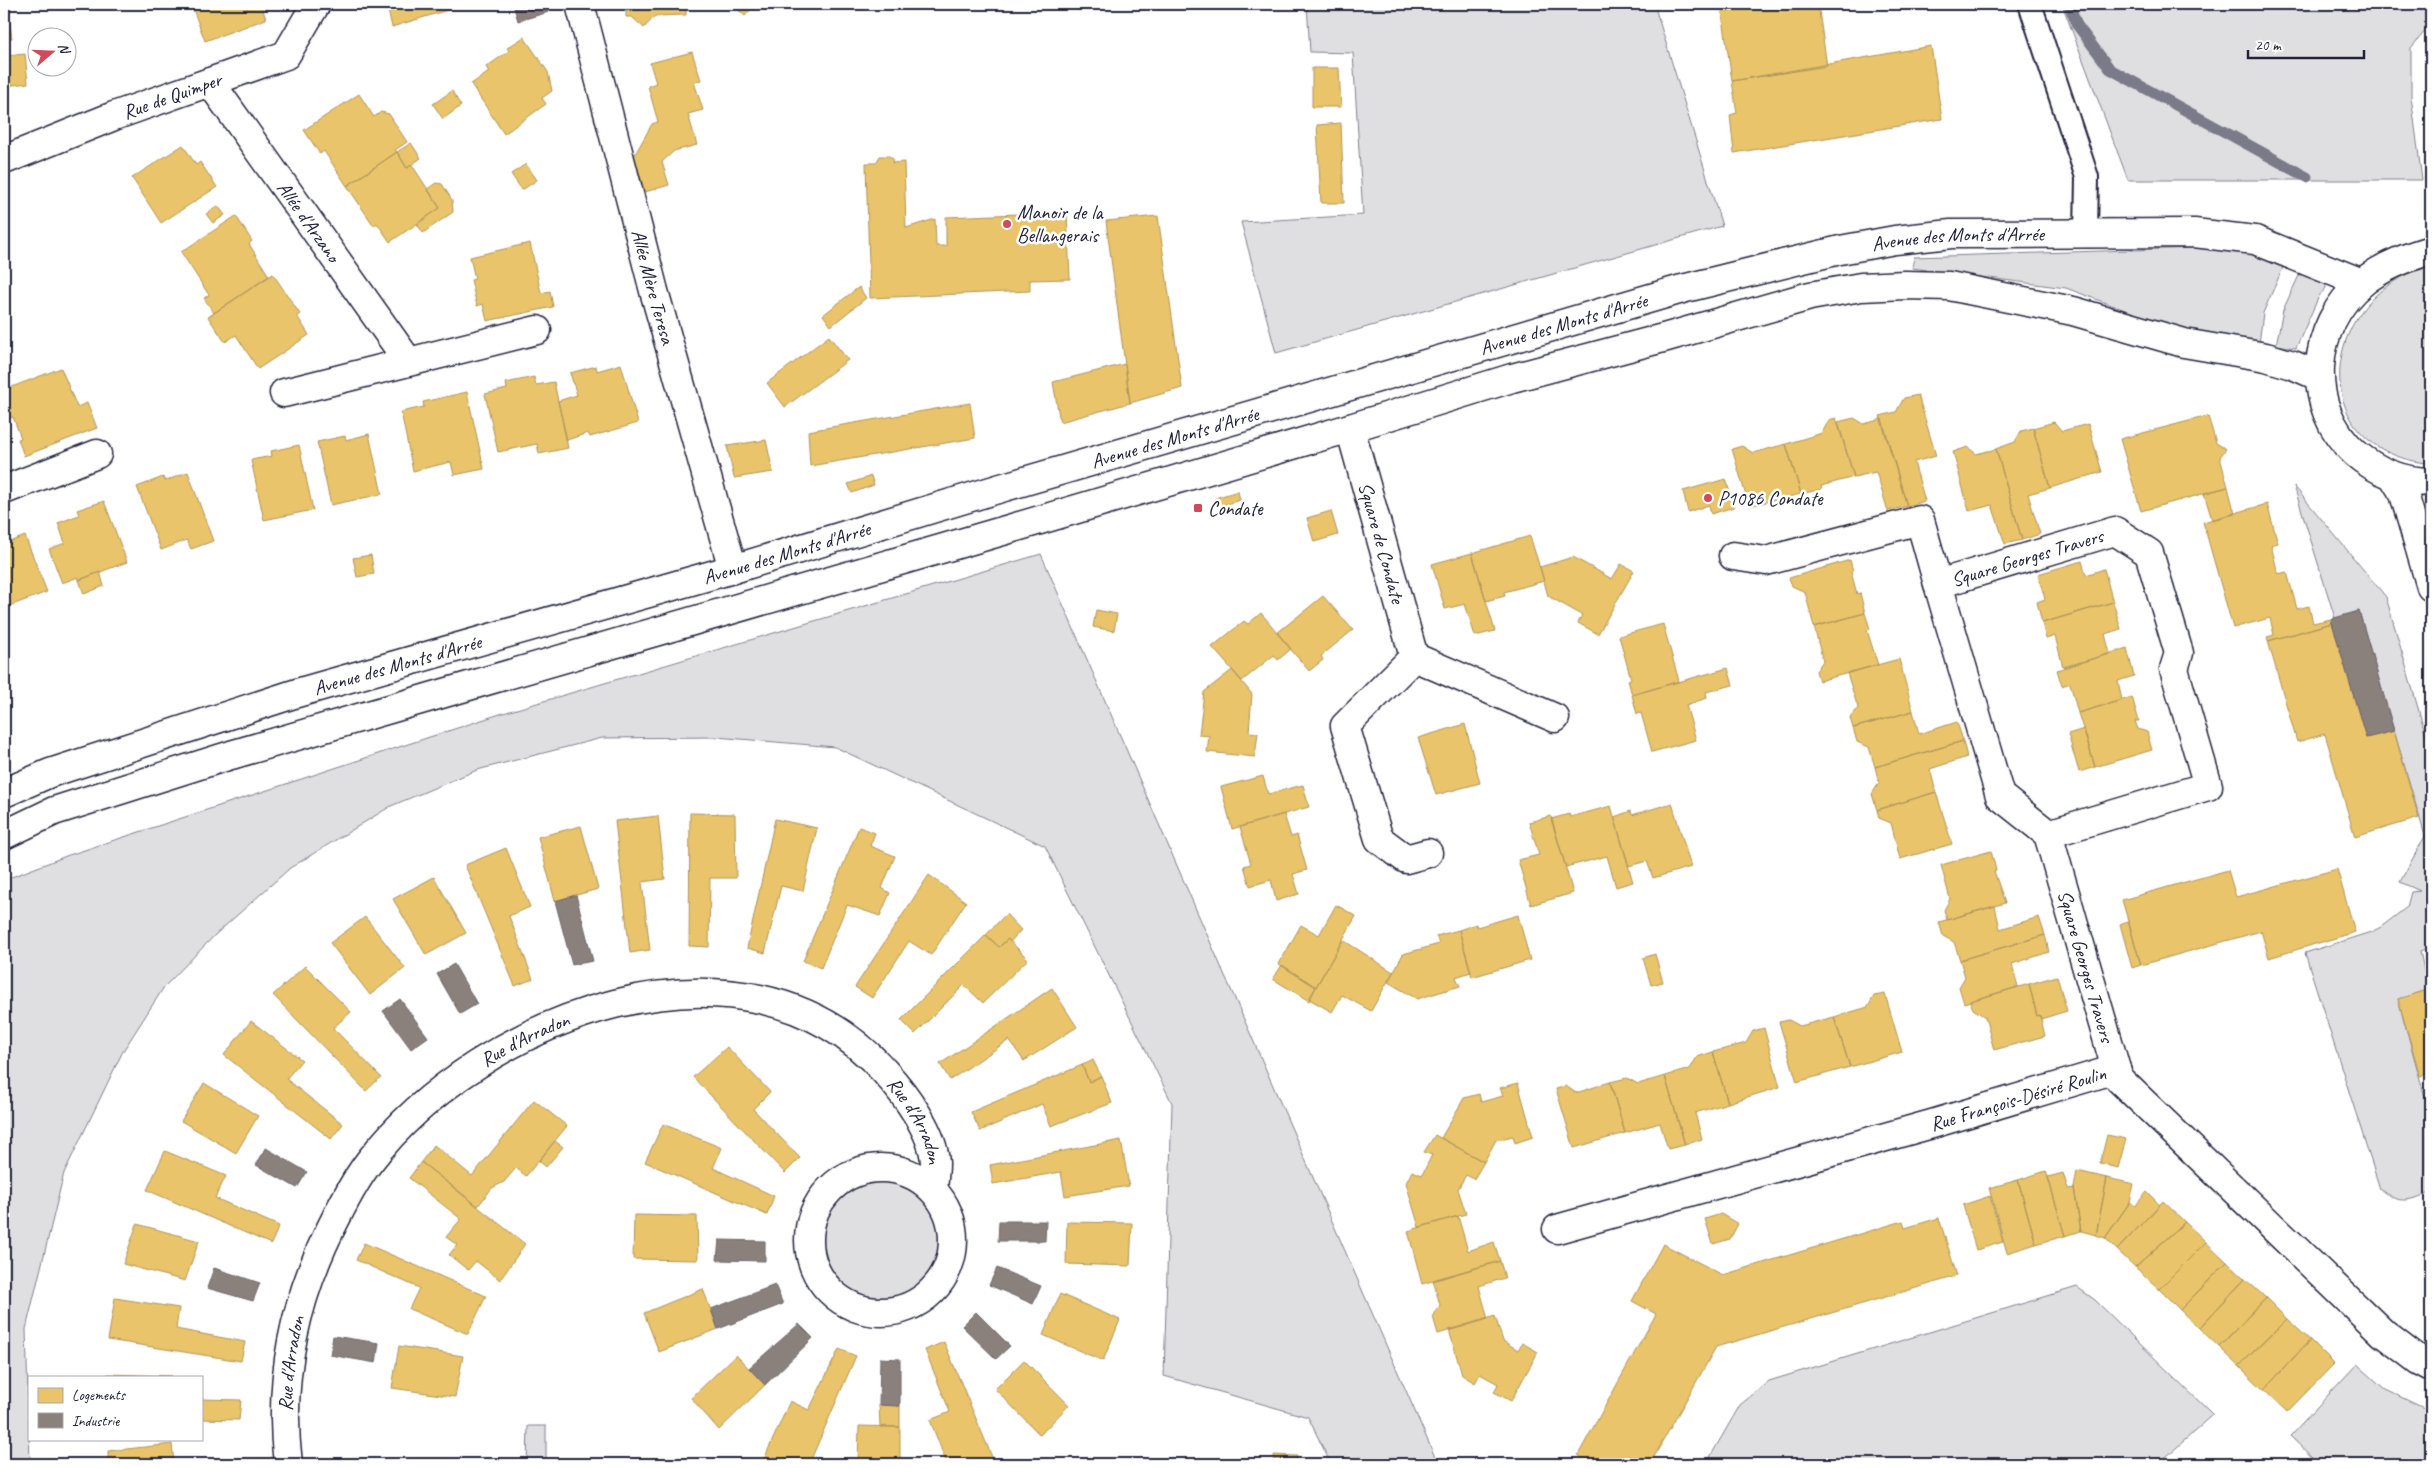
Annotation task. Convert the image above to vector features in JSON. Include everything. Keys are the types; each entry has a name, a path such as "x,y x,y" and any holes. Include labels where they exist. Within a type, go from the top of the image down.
{"street":[{"name":"Rue de Quimper","path":"4,160 114,116 286,55 316,4"},
{"name":"Allée Mère Teresa","path":"580,4 654,291 734,569"},
{"name":"Allée d'Arzano","path":"210,82 408,360"},
{"name":"Avenue des Monts d'Arrée","path":"4,793 50,773 297,693 734,569 1001,488 1672,291 1761,268 1895,240 1951,234 2194,233 2254,240 2362,283"},
{"path":"2431,250 2390,264 2362,283 2343,306 2329,330 2318,376 2321,396 2336,433 2362,459 2393,476 2431,482"},
{"name":"Avenue des Monts d'Arrée","path":"4,835 54,811 231,755 1350,428 1512,378 1667,337 1810,296 1861,288 1905,285 1949,286 2024,300 2184,343 2293,364 2318,376"},
{"path":"284,393 408,360 537,330"},
{"name":"Square de Condate","path":"1350,428 1414,657"},
{"path":"4,490 97,454"},
{"path":"2393,476 2404,494 2431,587"},
{"name":"Square Georges Travers","path":"1733,556 1766,561 1920,520 2000,796 2048,834 2116,1069"},
{"name":"Square Georges Travers","path":"1938,584 2115,531 2149,553 2179,653 2174,669 2208,786 2048,834"},
{"path":"1428,853 1406,859 1379,839 1345,726 1414,657 1555,718"},
{"name":"Rue d'Arradon","path":"288,1464 285,1416 286,1388 295,1321 316,1257 348,1194 368,1164 389,1138 437,1093 491,1054 557,1022 631,1001 686,994 717,993 750,997 782,1005 823,1021 876,1061 901,1090 922,1121 935,1160 933,1189 948,1210 954,1234 952,1260 940,1282 923,1300 900,1311 874,1313 850,1305 829,1291 815,1270 808,1245 811,1220 822,1197 840,1179 863,1169 888,1167 913,1174 933,1189"},
{"name":"Rue François-Désiré Roulin","path":"1557,1229 1932,1124 2116,1069 2119,1079 2384,1334 2418,1360 2431,1367"}],"lane":[{"path":"2030,4 2087,177 2086,234"}],"shaded area":[{"path":"1307,4 1654,4 1722,226 1276,353 1241,222 1363,215 1353,53 1310,52"},
{"path":"2062,4 2431,4 2431,24 2411,48 2411,96 2422,180 2128,180"},
{"path":"2195,248 2254,249 2285,263 2263,313 2259,344 2216,339 2165,325 2066,288 1912,268 1914,257"},
{"path":"2431,267 2431,463 2426,463 2385,451 2358,429 2343,400 2340,368 2348,335 2366,305 2394,281"},
{"path":"2301,271 2325,282 2326,288 2319,296 2296,348 2276,345 2283,310"},
{"path":"2294,486 2386,597 2431,753 2431,888 2429,889 2431,889 2431,947 2420,951 2428,990 2398,999 2431,1119 2431,1193 2404,1200 2393,1198 2380,1189 2305,953 2371,932 2381,927 2407,907 2411,892 2420,891 2400,882 2425,836 2359,611 2335,618"},
{"path":"1041,554 1438,1464 1331,1464 1308,1417 1164,1376 1172,1103 1045,846 835,747 716,737 602,738 477,770 391,806 290,868 216,934 164,987 123,1051 64,1173 26,1329 30,1464 8,1464 4,1452 4,880 66,856 500,714"},
{"path":"881,1168 909,1173 932,1189 948,1212 953,1240 948,1268 932,1291 909,1307 881,1312 853,1307 830,1291 814,1268 809,1240 814,1212 830,1189 853,1173"},
{"path":"2077,1287 2095,1300 2213,1415 2158,1464 1706,1464 1740,1405 1769,1381"},
{"path":"2357,1364 2386,1390 2428,1410 2431,1422 2431,1464 2319,1464 2290,1436"},
{"path":"528,1426 546,1426 546,1464 527,1464"}],"building: Logements":[{"path":"4,4 7,4 12,38 4,39"},
{"path":"191,4 261,4 266,19 205,41"},
{"path":"381,4 450,4 451,9 392,27 387,6 382,7"},
{"path":"626,4 686,4 686,15 655,16 644,28 632,17 626,17"},
{"path":"732,4 755,4 745,16"},
{"path":"1721,4 1818,4 1827,66 1732,81"},
{"path":"524,37 548,72 552,91 542,98 546,104 504,134 471,84 489,72 486,67 509,51 507,48"},
{"path":"1931,46 1942,119 1734,153 1730,115 1737,113 1732,81"},
{"path":"692,52 701,80 694,82 703,110 688,114 697,145 674,151 662,162 669,185 645,192 634,156 652,124 658,122 648,86 656,83 650,63"},
{"path":"25,54 28,83 6,86 4,56"},
{"path":"1312,68 1339,68 1341,107 1312,107"},
{"path":"452,91 461,106 443,119 433,104"},
{"path":"359,94 374,117 381,112 389,114 407,142 395,150 397,152 347,186 324,151 320,154 304,130"},
{"path":"1341,123 1344,203 1321,203 1317,125"},
{"path":"411,143 421,158 407,168 397,152"},
{"path":"183,145 196,165 200,162 217,187 161,223 132,178"},
{"path":"397,152 407,168 412,165 440,208 390,242 377,223 374,226 347,186"},
{"name":"Manoir de la Bellangerais","path":"880,156 889,156 893,159 892,163 904,162 906,228 935,219 936,246 946,246 946,217 1067,212 1070,279 1030,280 1030,291 870,298 866,163 876,163"},
{"path":"526,164 537,180 522,190 511,174"},
{"path":"436,183 442,184 452,200 453,212 423,233 417,224 440,208 427,189"},
{"path":"218,206 225,215 213,223 206,214"},
{"path":"236,216 252,241 249,244 269,276 214,313 204,298 209,295 181,252"},
{"path":"1158,216 1182,388 1130,403 1106,221"},
{"path":"530,243 541,293 550,291 553,307 487,321 483,304 477,306 471,280 475,279 470,257"},
{"path":"273,274 300,314 297,316 309,335 258,369 236,335 225,342 208,317"},
{"path":"859,287 866,298 831,326 823,315"},
{"path":"829,336 848,360 785,407 767,383"},
{"path":"621,364 638,423 590,437 588,433 567,440 558,401 577,395 570,373 596,366 597,371"},
{"path":"1125,364 1130,403 1060,422 1053,382"},
{"path":"61,368 77,407 87,403 97,428 24,456 18,439 21,438 13,417 9,418 4,405 4,390"},
{"path":"534,377 536,385 554,382 568,448 539,454 537,444 498,452 485,394 507,389 506,383"},
{"path":"467,392 484,469 454,475 451,462 413,471 401,412 424,407 423,402"},
{"path":"1918,395 1936,456 1914,462 1925,501 1907,506 1880,416 1896,412 1904,398"},
{"path":"970,403 975,438 810,466 808,431"},
{"path":"2208,416 2216,443 2226,449 2220,457 2228,487 2141,511 2120,439"},
{"path":"1836,418 1854,477 1821,486 1822,489 1801,494 1786,444 1822,433 1829,420"},
{"path":"1854,418 1864,424 1882,419 1907,506 1888,511 1876,472 1854,477 1838,422"},
{"path":"2054,422 2062,431 2088,424 2102,472 2050,488 2033,428"},
{"path":"2033,428 2050,488 2028,494 2040,534 2022,540 1996,449 2015,442 2021,431"},
{"path":"369,434 382,494 331,505 317,442 345,436 346,440"},
{"path":"766,440 773,472 734,478 727,446"},
{"path":"1786,444 1801,494 1749,506 1732,449 1742,446 1753,453"},
{"path":"299,445 313,510 264,520 251,460 272,456 271,451"},
{"path":"1968,447 1976,454 1996,449 2022,540 2005,544 1992,505 1969,511 1953,452"},
{"path":"188,472 213,541 191,549 187,540 161,550 137,487 163,477 165,481"},
{"path":"871,476 874,485 852,493 848,484"},
{"name":"P1086 Condate","path":"1726,479 1734,507 1711,514 1709,505 1688,512 1683,491"},
{"path":"2228,487 2235,514 2212,520 2204,493"},
{"path":"1238,491 1240,500 1217,507 1215,498"},
{"path":"104,501 127,562 79,580 78,577 62,583 49,549 65,543 58,523 79,515 77,510"},
{"path":"2267,504 2278,543 2271,545 2278,574 2287,572 2297,609 2309,606 2313,623 2331,619 2332,623 2268,641 2267,637 2274,635 2270,618 2233,628 2203,522"},
{"path":"1331,511 1338,535 1314,542 1307,518"},
{"path":"25,536 47,592 4,608 4,544"},
{"path":"1530,536 1544,581 1504,592 1505,596 1486,601 1472,553"},
{"path":"1472,553 1495,631 1475,636 1465,604 1445,609 1432,564"},
{"path":"371,555 374,574 357,577 353,558"},
{"path":"1573,557 1612,579 1621,564 1634,571 1598,634 1578,623 1582,615 1548,596 1540,567"},
{"path":"1850,560 1857,594 1860,593 1865,613 1814,627 1805,592 1792,586 1789,578"},
{"path":"2082,561 2086,575 2104,569 2113,602 2042,623 2037,602 2045,599 2038,574"},
{"path":"100,572 104,586 84,594 79,580"},
{"path":"1323,596 1353,630 1321,656 1323,660 1309,671 1277,633"},
{"path":"2113,602 2121,629 2105,634 2110,654 2063,667 2055,636 2046,639 2042,623"},
{"path":"1096,610 1117,614 1114,631 1093,627"},
{"path":"1261,613 1291,649 1278,660 1274,655 1242,681 1212,647 1244,621 1248,624"},
{"path":"1865,613 1870,629 1867,630 1878,665 1819,681 1816,671 1823,661 1814,627"},
{"path":"2332,623 2366,738 2394,731 2419,818 2355,837 2325,734 2297,742 2268,641"},
{"path":"1663,624 1679,681 1632,695 1628,680 1631,679 1619,636"},
{"path":"2127,648 2134,676 2118,681 2122,700 2078,713 2070,683 2062,686 2057,670"},
{"path":"1899,659 1913,711 1853,728 1850,718 1858,708 1847,673"},
{"path":"1728,668 1733,685 1706,692 1707,698 1686,705 1696,740 1652,752 1641,713 1637,714 1632,695"},
{"path":"1232,670 1252,694 1249,732 1258,733 1255,757 1207,752 1209,736 1199,735 1204,692"},
{"path":"2132,697 2139,721 2135,721 2138,729 2147,732 2152,750 2095,767 2078,713"},
{"path":"1913,711 1919,734 1957,722 1963,741 1875,767 1869,747 1857,742 1853,728"},
{"path":"1465,724 1480,783 1436,795 1418,738"},
{"path":"2084,729 2095,767 2079,772 2068,734"},
{"path":"1963,741 1967,757 1930,769 1936,792 1877,810 1872,794 1879,783 1875,767"},
{"path":"1263,776 1268,794 1303,785 1309,807 1232,829 1221,787"},
{"path":"1936,792 1952,844 1900,859 1891,823 1879,818 1877,810"},
{"path":"1672,803 1691,867 1653,878 1647,861 1629,866 1614,817 1631,811 1632,815"},
{"path":"1611,806 1633,882 1616,887 1607,856 1566,867 1551,819 1569,814 1570,817"},
{"path":"690,813 735,814 736,878 710,878 709,947 689,946"},
{"path":"1284,814 1291,837 1297,835 1307,870 1293,874 1299,894 1276,901 1271,880 1250,886 1244,866 1251,864 1240,827"},
{"path":"658,816 665,879 642,882 650,950 630,953 615,821"},
{"path":"1551,816 1573,893 1531,905 1518,860 1539,855 1529,822"},
{"path":"775,819 817,828 803,891 781,886 765,953 747,948"},
{"path":"581,826 598,889 555,901 538,837"},
{"path":"859,827 875,833 870,846 895,856 882,888 890,893 880,916 847,905 821,968 803,961"},
{"path":"506,848 530,907 509,916 533,979 515,986 465,865"},
{"path":"1991,851 1996,870 1994,871 2005,903 1947,920 1944,910 1950,899 1941,865"},
{"path":"2337,869 2355,932 2269,958 2261,931 2141,965 2122,900 2228,870 2236,897"},
{"path":"929,875 966,902 931,955 909,941 872,998 855,987"},
{"path":"434,877 466,933 426,955 393,899"},
{"path":"1336,905 1356,916 1316,987 1279,964 1301,925 1319,935"},
{"path":"1995,906 2000,929 2039,917 2045,935 1960,960 1954,942 1943,936 1939,922"},
{"path":"1006,914 1021,930 1010,942 1008,939 999,947 986,935"},
{"path":"1518,915 1530,960 1472,977 1459,930 1476,924 1477,927"},
{"path":"365,917 405,968 370,995 330,943"},
{"path":"2128,921 2141,965 2132,968 2120,924"},
{"path":"1459,930 1471,972 1456,977 1460,986 1417,999 1388,982 1403,954 1439,944 1436,936"},
{"path":"986,935 999,947 1008,939 1028,959 983,1003 964,985 915,1034 901,1020"},
{"path":"2045,935 2049,952 2012,964 2018,987 1964,1003 1959,987 1965,977 1960,960"},
{"path":"1343,940 1393,972 1371,1011 1342,995 1332,1012 1309,999"},
{"path":"1655,954 1663,982 1651,985 1643,958"},
{"path":"1282,965 1316,987 1309,1001 1273,979"},
{"path":"305,966 351,1012 333,1028 381,1077 366,1091 273,995"},
{"path":"2057,976 2067,1011 2041,1019 2040,1015 2037,1016 2029,984"},
{"path":"2029,984 2037,1016 2040,1015 2045,1036 1994,1050 1985,1017 1973,1009 1970,1001"},
{"path":"1052,988 1077,1027 1024,1061 1009,1040 950,1080 940,1064"},
{"path":"2431,989 2431,1073 2420,1076 2398,999"},
{"path":"1885,994 1902,1052 1850,1067 1834,1017 1868,1007 1874,996"},
{"path":"1834,1017 1850,1067 1797,1082 1779,1022 1789,1020 1800,1026"},
{"path":"251,1021 302,1060 286,1079 343,1124 331,1139 224,1055"},
{"path":"1764,1028 1780,1087 1728,1103 1713,1052 1746,1043 1753,1031"},
{"path":"727,1047 770,1092 753,1109 800,1158 785,1173 693,1077"},
{"path":"1713,1052 1728,1103 1695,1113 1702,1139 1685,1145 1665,1076 1690,1069 1697,1057"},
{"path":"1093,1060 1101,1076 1089,1082 1082,1065"},
{"path":"1082,1065 1089,1082 1101,1076 1112,1103 1051,1126 1042,1104 980,1131 971,1112"},
{"path":"1665,1076 1685,1145 1668,1149 1660,1123 1625,1133 1610,1082 1627,1078 1638,1084"},
{"path":"1610,1082 1625,1133 1574,1148 1556,1089 1566,1086 1576,1093"},
{"path":"204,1083 258,1116 236,1153 181,1121"},
{"path":"1518,1083 1533,1137 1515,1143 1513,1136 1496,1140 1484,1162 1441,1138 1464,1098 1479,1094 1481,1102 1503,1096 1500,1088"},
{"path":"534,1100 567,1126 526,1176 516,1168 504,1182 492,1188 478,1206 421,1162 434,1145 472,1176"},
{"path":"663,1124 722,1148 713,1168 774,1196 767,1215 645,1162"},
{"path":"1435,1135 1484,1162 1474,1179 1466,1175 1458,1189 1466,1214 1419,1227 1406,1183 1412,1171 1422,1175 1432,1155 1424,1152"},
{"path":"2107,1135 2126,1139 2118,1168 2100,1163"},
{"path":"1121,1140 1129,1186 1065,1196 1061,1172 993,1184 990,1165"},
{"path":"555,1141 563,1147 546,1167 539,1161"},
{"path":"165,1151 226,1176 215,1198 279,1226 271,1244 147,1190"},
{"path":"421,1162 525,1244 500,1280 476,1261 468,1270 449,1255 457,1245 446,1237 461,1219 409,1178"},
{"path":"2046,1171 2065,1236 2036,1244 2018,1180"},
{"path":"2077,1171 2107,1178 2096,1235 2081,1231 2074,1188"},
{"path":"2063,1173 2068,1189 2074,1188 2081,1231 2065,1236 2048,1177"},
{"path":"2107,1178 2134,1184 2130,1202 2105,1238 2096,1235"},
{"path":"2018,1180 2036,1244 2007,1253 1989,1188"},
{"path":"2147,1192 2160,1205 2117,1250 2105,1238 2130,1202 2135,1206"},
{"path":"1990,1196 2003,1242 1976,1250 1963,1205"},
{"path":"2163,1201 2185,1222 2135,1267 2117,1250"},
{"path":"1721,1214 1738,1224 1730,1239 1713,1244 1705,1219"},
{"path":"634,1215 697,1216 698,1260 633,1259"},
{"path":"1458,1216 1468,1251 1494,1242 1500,1261 1422,1284 1408,1231"},
{"path":"1939,1218 1957,1276 1716,1347 1650,1464 1583,1464 1586,1460 1578,1455 1656,1314 1632,1301 1663,1244 1723,1275 1903,1221 1905,1228"},
{"path":"1067,1222 1132,1223 1130,1266 1066,1264"},
{"path":"2185,1222 2206,1242 2159,1289 2135,1267"},
{"path":"137,1224 199,1241 185,1281 123,1264"},
{"path":"2206,1242 2227,1262 2180,1310 2159,1289"},
{"path":"364,1243 486,1296 468,1334 409,1309 419,1288 356,1260"},
{"path":"1500,1261 1505,1278 1479,1286 1488,1319 1438,1334 1433,1317 1440,1305 1433,1280"},
{"path":"2227,1262 2245,1279 2199,1328 2180,1310"},
{"path":"2245,1279 2266,1298 2219,1347 2199,1328"},
{"path":"703,1289 718,1329 659,1352 644,1313"},
{"path":"1060,1294 1120,1320 1103,1361 1043,1335"},
{"path":"115,1298 179,1308 176,1329 245,1342 241,1361 108,1340"},
{"path":"2266,1298 2287,1319 2239,1366 2219,1347"},
{"path":"1495,1316 1503,1341 1518,1350 1522,1343 1538,1352 1511,1401 1494,1392 1498,1384 1480,1374 1475,1383 1462,1375 1449,1330"},
{"path":"2287,1319 2310,1340 2264,1390 2239,1366"},
{"path":"2310,1340 2334,1364 2287,1412 2264,1390"},
{"path":"944,1342 995,1464 947,1464 930,1420 950,1412 925,1350"},
{"path":"399,1346 463,1356 455,1397 392,1388"},
{"path":"839,1349 856,1356 809,1464 775,1464 764,1459 790,1401 809,1410"},
{"path":"736,1355 765,1385 719,1430 691,1398"},
{"path":"1024,1360 1069,1405 1040,1435 995,1389"},
{"path":"108,1374 172,1376 108,1376"},
{"path":"202,1399 241,1400 239,1420 202,1419"},
{"path":"879,1405 900,1406 900,1427 880,1427"},
{"path":"859,1426 900,1427 900,1464 858,1464"},
{"path":"172,1444 174,1464 108,1464 108,1451"},
{"path":"1274,1455 1297,1456 1297,1464 1274,1464"}],"building: Industrie":[{"path":"513,4 547,4 549,12 518,21"},
{"path":"2359,611 2394,731 2366,738 2331,619"},
{"path":"576,895 593,961 572,965 555,901"},
{"path":"454,964 477,1004 460,1014 437,974"},
{"path":"400,999 428,1037 411,1049 383,1011"},
{"path":"266,1148 307,1172 297,1188 256,1165"},
{"path":"999,1221 1046,1221 1045,1241 998,1241"},
{"path":"719,1240 765,1241 765,1261 717,1260"},
{"path":"214,1268 260,1283 253,1301 207,1288"},
{"path":"997,1268 1041,1286 1033,1304 989,1285"},
{"path":"775,1285 783,1304 718,1329 711,1309"},
{"path":"976,1312 1010,1346 996,1359 962,1326"},
{"path":"799,1324 813,1338 765,1385 749,1368"},
{"path":"333,1336 379,1343 376,1363 330,1355"},
{"path":"880,1358 900,1359 900,1406 879,1405"}],"waterway":[{"path":"2069,4 2077,25 2110,69 2307,177"}],"place":[{"name":"Manoir de la Bellangerais","path":"1007,224"},
{"name":"P1086 Condate","path":"1708,498"},
{"name":"Condate","path":"1198,508"}]}
